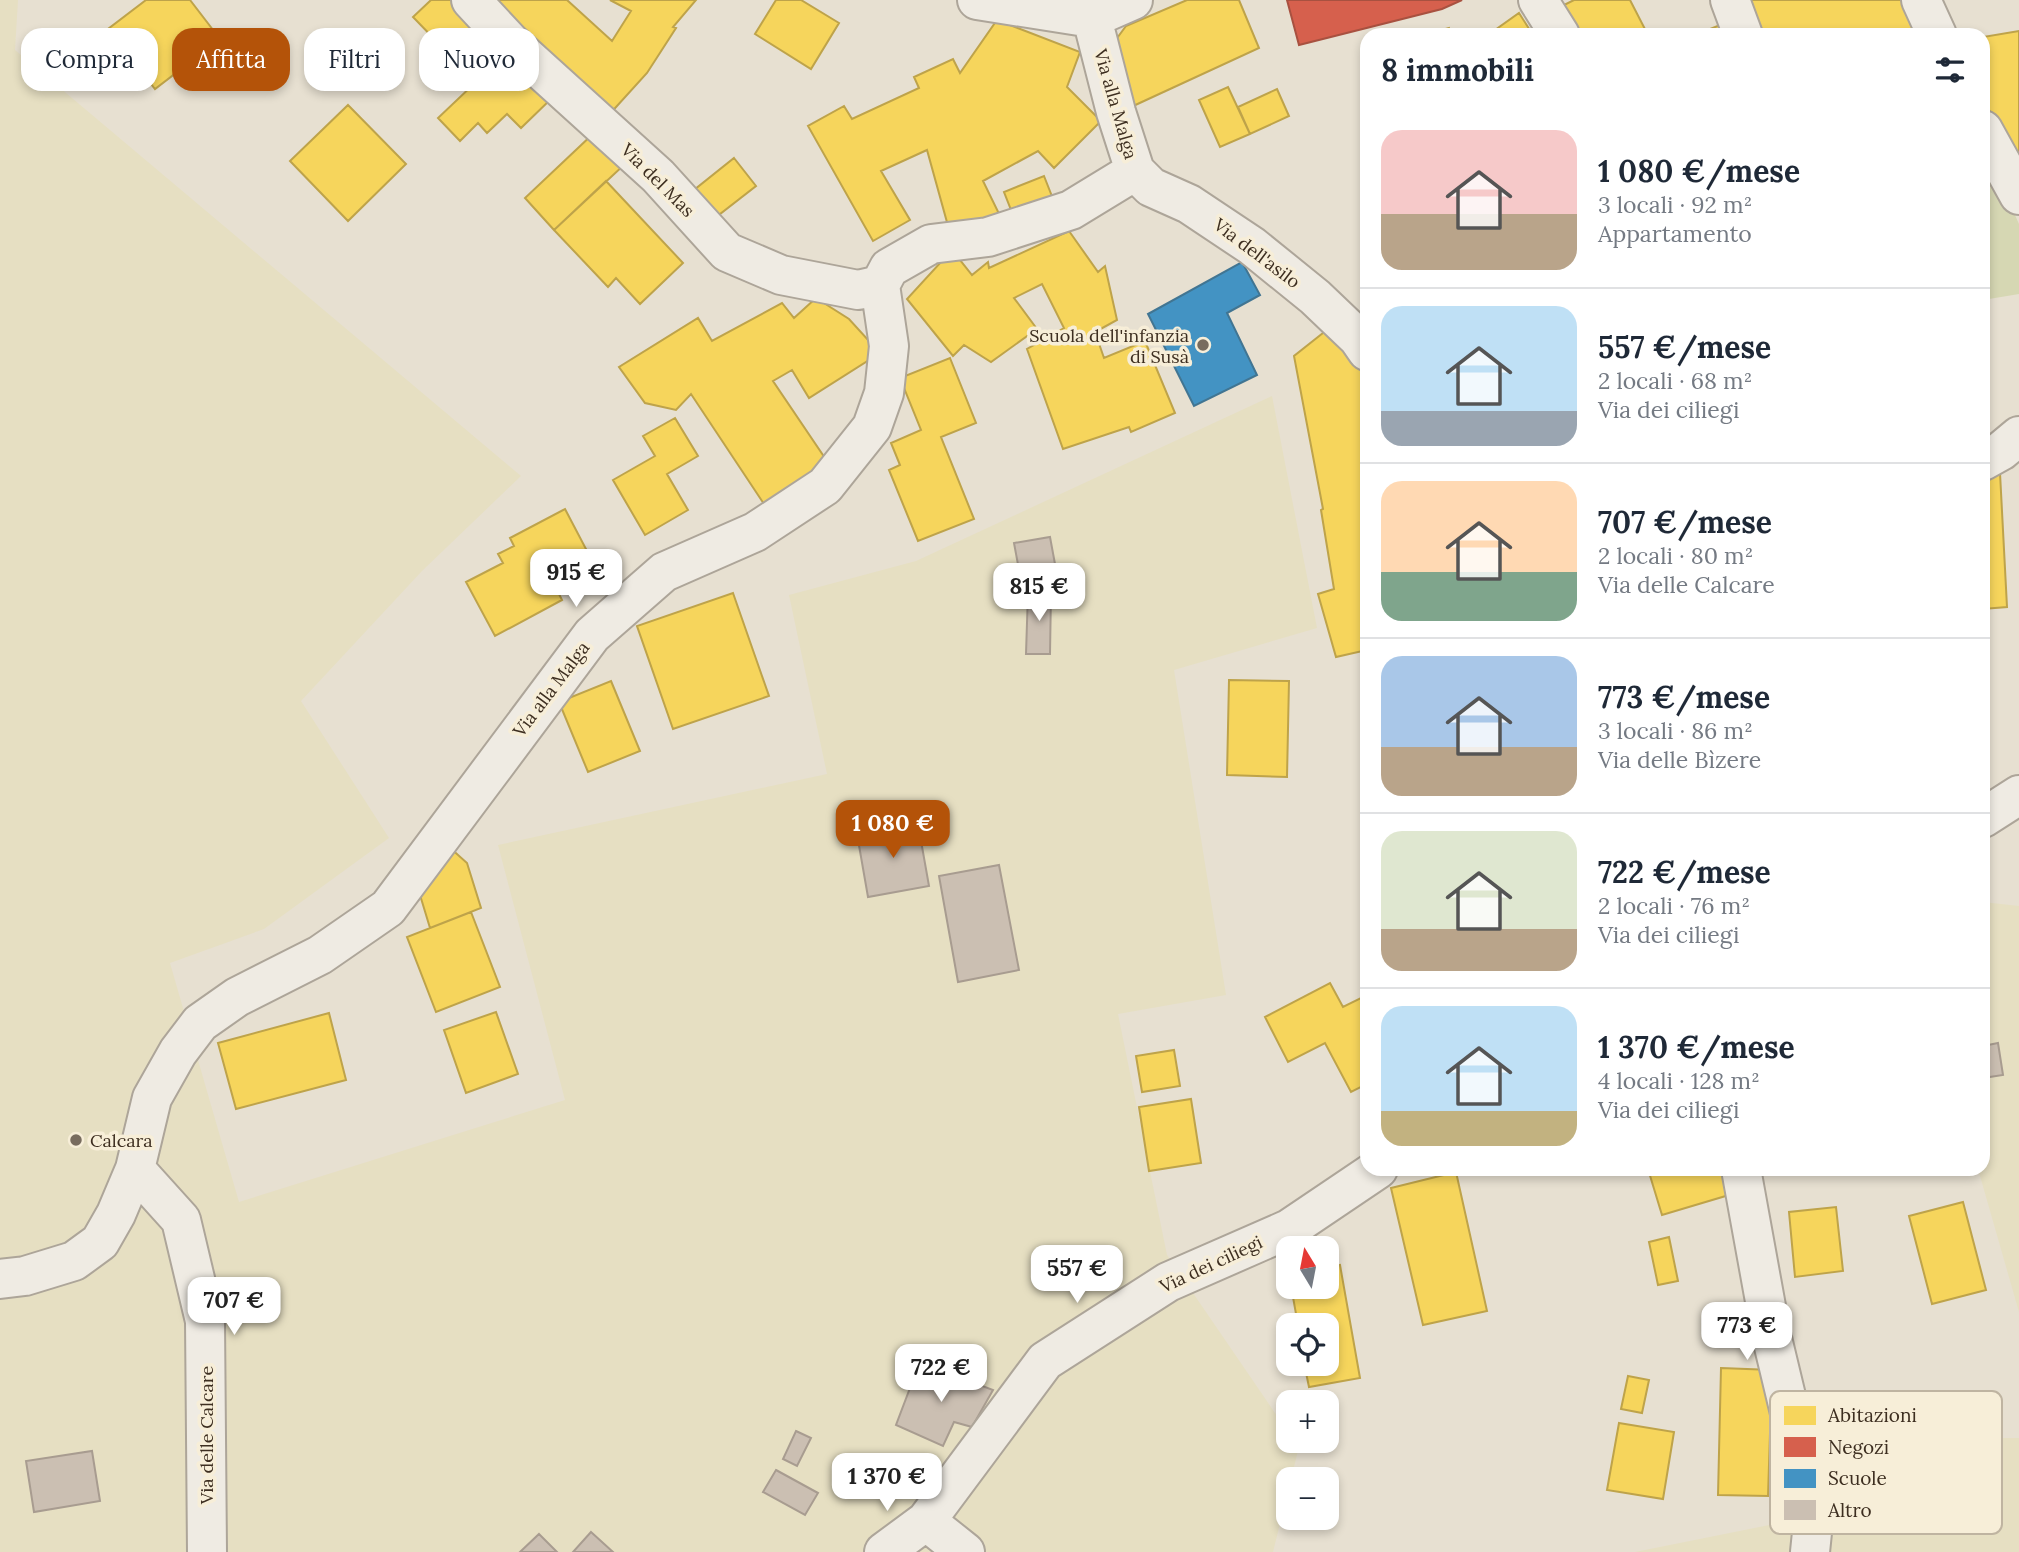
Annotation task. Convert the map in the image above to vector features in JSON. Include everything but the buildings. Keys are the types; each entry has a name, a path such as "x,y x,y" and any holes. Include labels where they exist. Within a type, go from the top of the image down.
{"street":[{"name":"Via del Mas","path":"471,0 510,42 658,176 727,252 781,275 858,290 880,285"},
{"path":"977,0 1091,18 1133,0"},
{"path":"1538,0 1556,28"},
{"path":"1730,0 1740,28"},
{"path":"1922,0 1934,28"},
{"name":"Via alla Malga","path":"0,1279 25,1276 74,1261 100,1242 116,1214 135,1169 152,1098 178,1052 200,1023 237,997 320,955 387,908 592,635 664,572 755,532 825,486 872,427 884,393 889,346 880,285 890,268 931,244 988,237 1071,210 1135,171 1091,18"},
{"path":"1990,143 2019,195"},
{"name":"Via dell'asilo","path":"1135,171 1151,187 1189,204 1252,246 1315,297 1360,341"},
{"path":"1990,457 2019,436"},
{"path":"1990,814 2019,795"},
{"name":"Via delle Calcare","path":"135,1169 181,1220 205,1321 207,1552"},
{"name":"Via dei ciliegi","path":"884,1552 926,1521 1045,1361 1168,1282 1289,1228 1367,1176"},
{"path":"1742,1176 1771,1334 1785,1391"},
{"path":"926,1521 965,1552"},
{"path":"1810,1552 1812,1534"}],"shaded area":[{"path":"0,0 18,0 15,50 21,55 21,91 64,91 521,476 422,571 301,701 389,838 264,929 170,963 239,1202 565,1100 498,845 827,774 789,595 916,561 1272,396 1317,628 1174,670 1226,995 1118,1014 1167,1255 1276,1414 1276,1453 1298,1453 1294,1467 1276,1467 1276,1530 1278,1530 1273,1552 0,1552"},
{"path":"1990,903 2019,906 2019,1312 1980,1176 1990,1176"},
{"path":"2002,1438 2019,1438 2019,1552 1635,1552 1770,1525 1770,1534 2002,1534"}],"green space":[{"path":"1990,160 2019,224 2019,294 1990,299"}],"place":[{"name":"Scuola dell'infanzia di Susà","path":"1203,345"},
{"name":"Calcara","path":"76,1140"}]}
